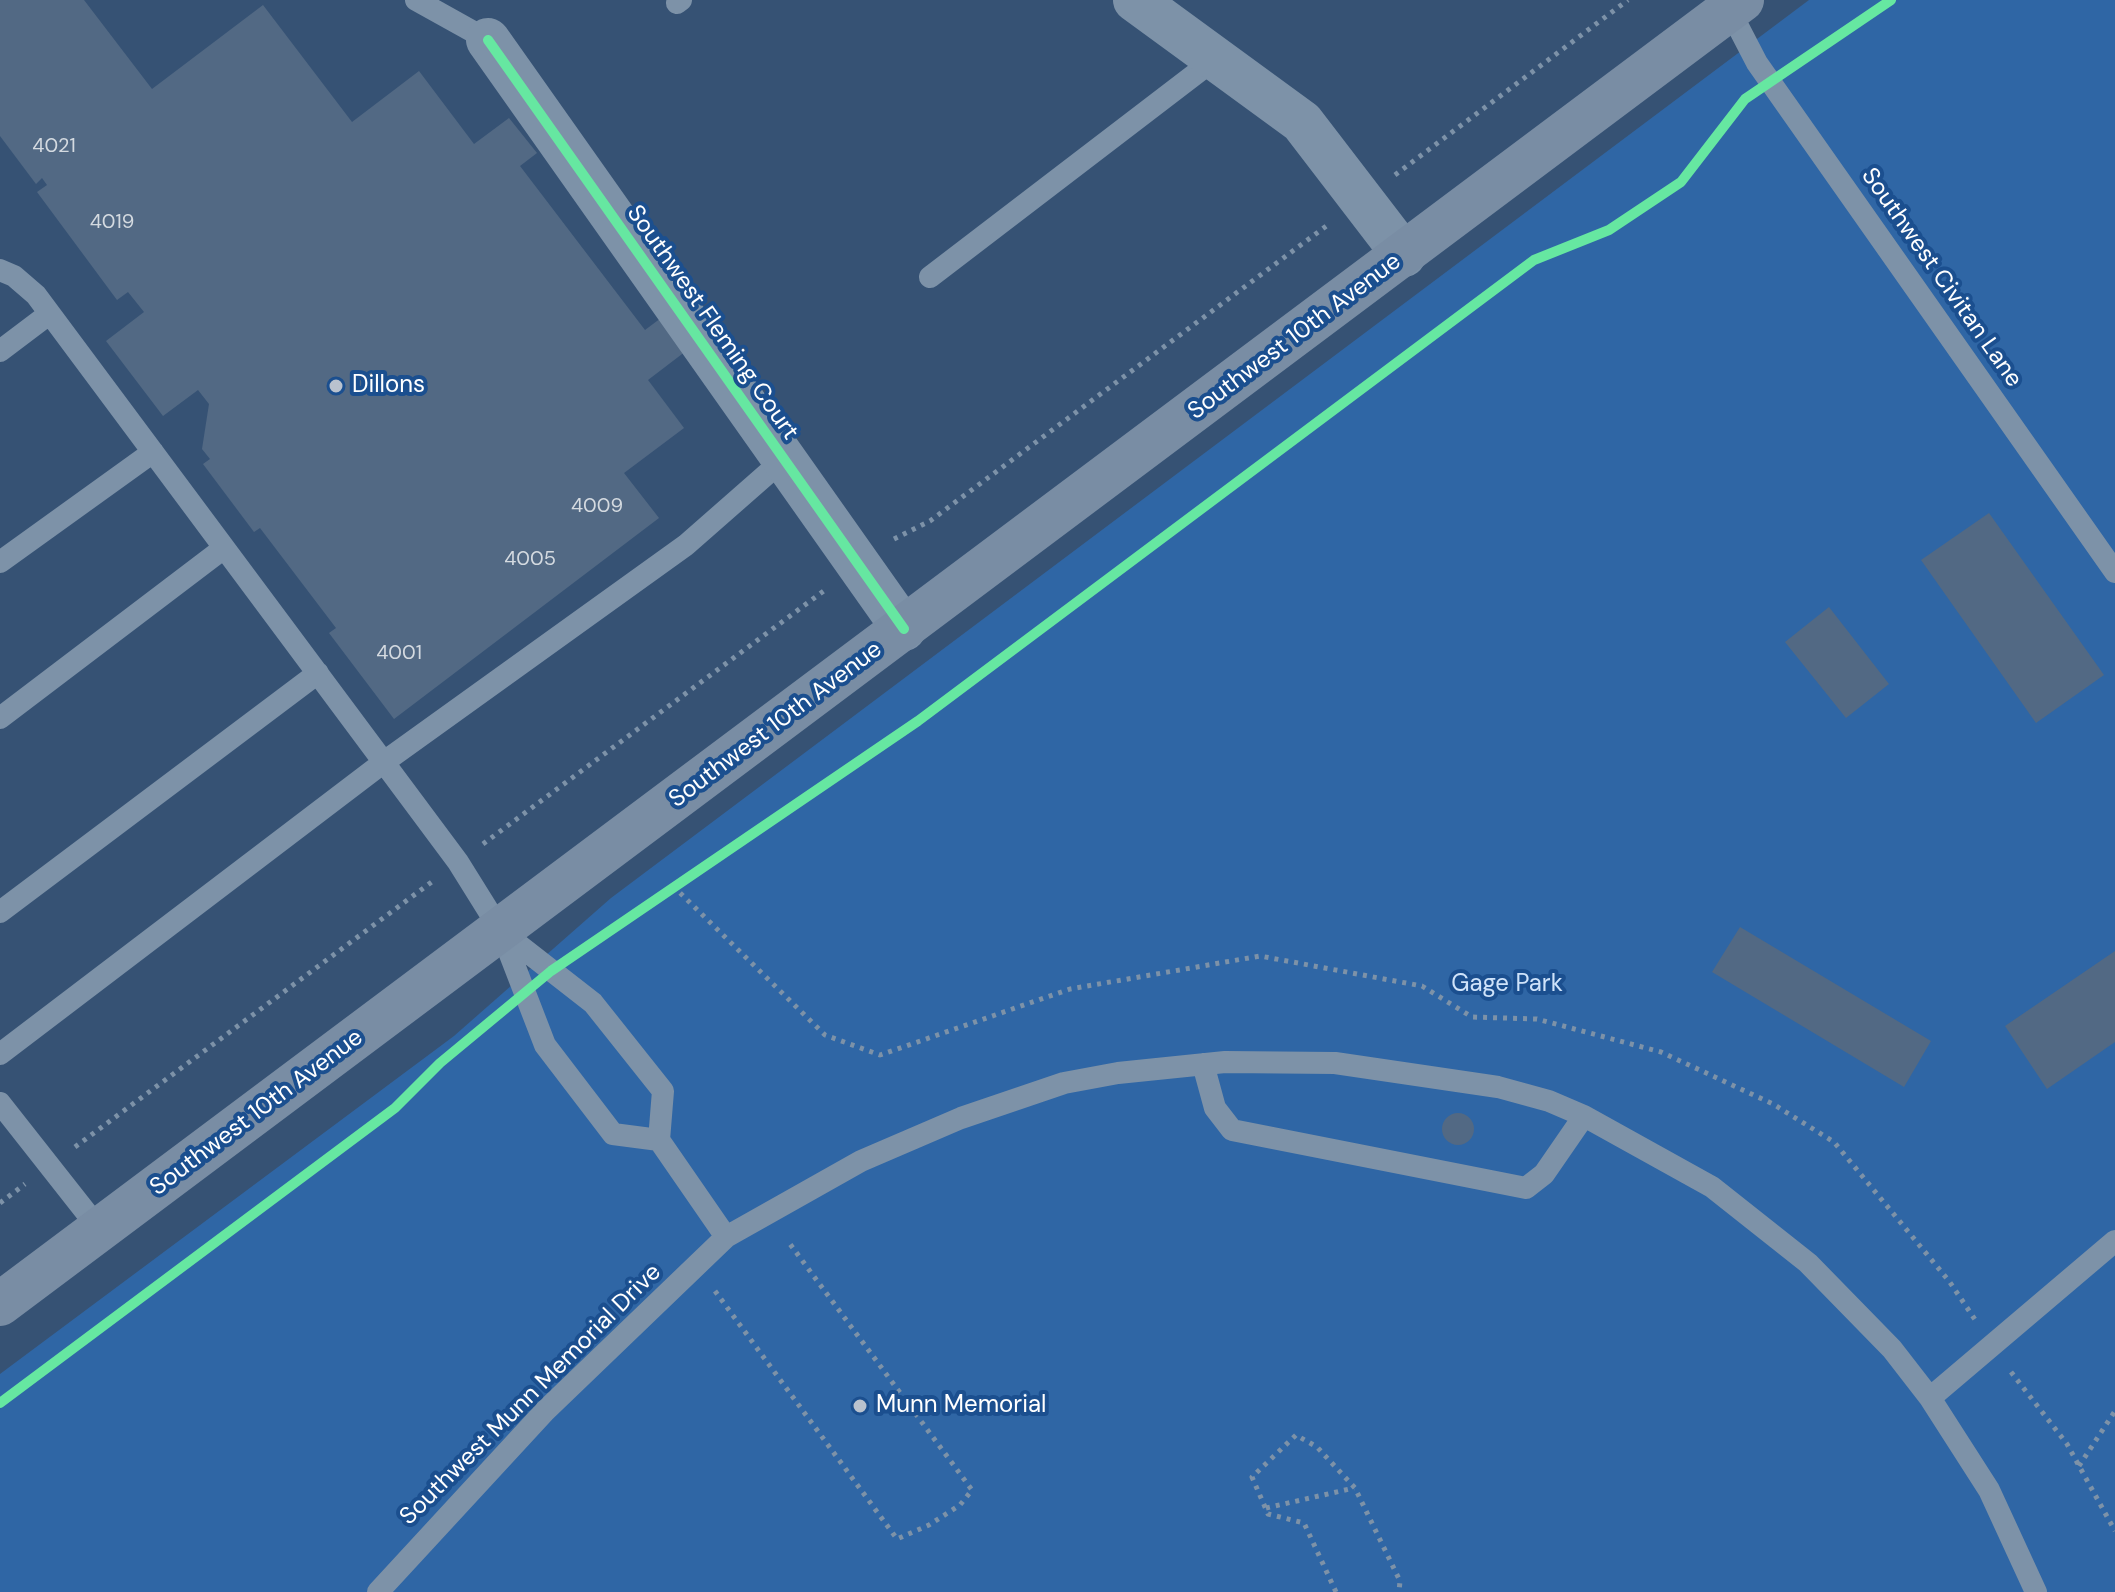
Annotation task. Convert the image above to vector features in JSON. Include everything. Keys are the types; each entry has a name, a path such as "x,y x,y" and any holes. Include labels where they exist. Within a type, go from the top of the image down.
{"main road":[{"name":"Southwest 10th Avenue","path":"0,1304 1404,255 1733,3"}],"street":[{"path":"1135,0 1302,122 1404,255"},
{"name":"Southwest Fleming Court","path":"488,40 904,629"}],"lane":[{"path":"416,0 488,40"},
{"name":"Southwest Civitan Lane","path":"1733,3 1757,63 2115,572"},
{"path":"930,277 1215,59"},
{"path":"0,270 14,276 36,295 458,862 501,931 545,1045 613,1134 659,1140"},
{"path":"0,351 49,314"},
{"path":"0,562 153,452"},
{"path":"0,1054 384,762 686,545 784,459"},
{"path":"0,718 224,548"},
{"path":"0,912 318,673"},
{"path":"501,931 593,1003 663,1091 659,1140 726,1237"},
{"name":"Southwest Munn Memorial Drive","path":"378,1592 545,1411 726,1237 861,1161 961,1118 1064,1083 1203,1064 1335,1063 1498,1087 1549,1101 1659,1155 1760,1223 1851,1304 1930,1398 1989,1490 2036,1592"},
{"path":"1203,1064 1215,1108 1232,1130 1526,1188 1544,1174 1584,1116"},
{"path":"0,1103 100,1230"},
{"path":"1930,1398 2115,1241"}],"path":[{"path":"0,1203 889,542 930,521 1628,0"},
{"path":"661,895 686,877"},
{"path":"714,1290 897,1539 929,1525 960,1505 972,1490 786,1238"},
{"path":"2012,1374 2067,1444 2115,1531"},
{"path":"2079,1466 2115,1411"},
{"path":"1336,1592 1304,1523 1268,1514 1252,1477 1296,1435 1317,1447 1355,1488 1400,1581 1399,1592"},
{"path":"1266,1508 1355,1488"}],"green space":[{"name":"Gage Park","path":"1809,0 2115,0 2115,1592 0,1592 0,1374 454,1036 611,898"}],"building":[{"path":"0,0 84,0 152,89 263,5 352,122 419,71 474,144 509,118 537,153 520,166 645,330 661,318 686,351 648,380 684,428 624,473 659,518 394,719 329,633 336,628 260,528 254,532 203,464 210,459 202,449 209,404 198,390 163,416 106,341 144,312 128,292 117,300 37,192 47,185 42,178 36,184 0,136"},
{"path":"1989,513 2104,675 2036,723 1921,560"},
{"path":"1829,607 1889,684 1846,718 1785,642"},
{"path":"1740,927 1931,1041 1904,1087 1712,972"},
{"path":"2115,951 2115,1042 2047,1089 2005,1026"},
{"path":"1458,1113 1469,1118 1474,1129 1469,1140 1458,1145 1447,1140 1442,1129 1447,1118"}],"cycle path":[{"path":"0,1403 395,1108 440,1063 551,971 918,721 1534,260 1609,230 1681,182 1745,99 1891,0"},
{"path":"488,40 904,629"}],"place":[{"name":"Dillons","path":"336,386"},
{"name":"Munn Memorial","path":"860,1406"}]}
